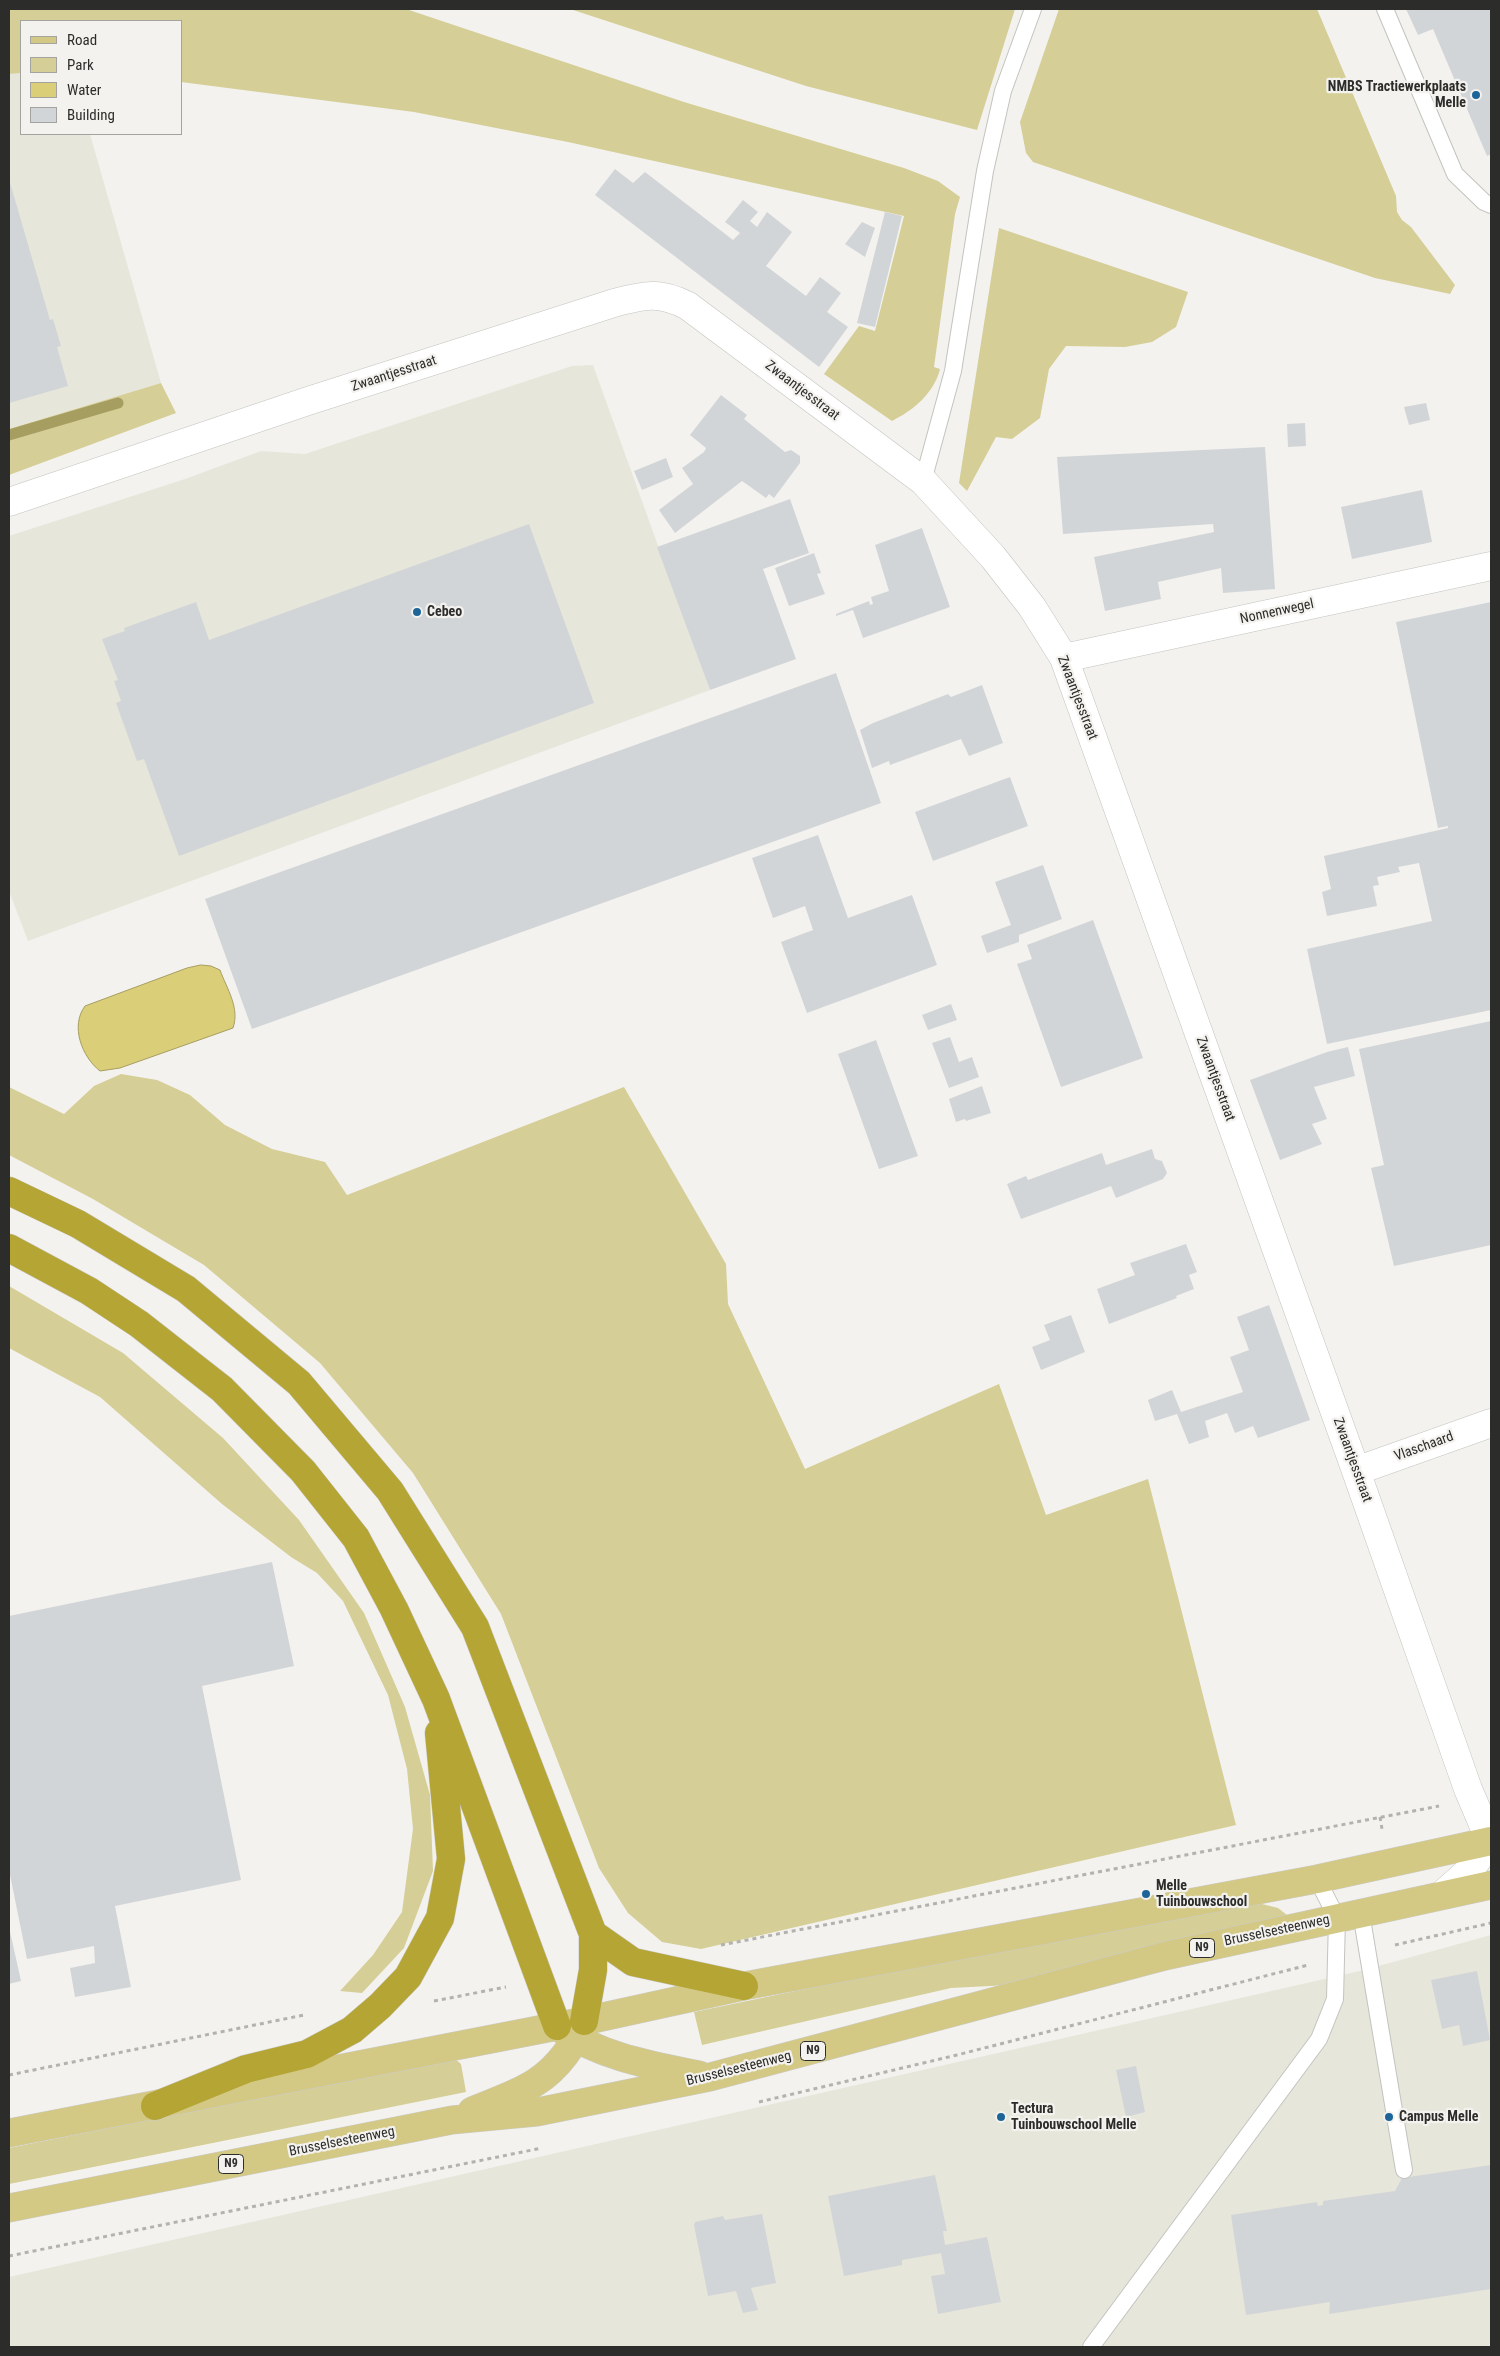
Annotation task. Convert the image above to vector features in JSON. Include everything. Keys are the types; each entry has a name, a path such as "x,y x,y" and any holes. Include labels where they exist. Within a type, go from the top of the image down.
{"highway":[{"path":"9,1191 78,1224 186,1289 299,1383 390,1491 475,1627 593,1934 593,1970 572,2029"},
{"path":"9,1248 89,1291 139,1324 222,1389 303,1470 356,1538 394,1609 436,1699 539,1980 572,2029"},
{"path":"155,2106 246,2069 306,2054 352,2030 380,2006 408,1977 440,1918 451,1859 436,1699"},
{"path":"593,1934 633,1962 744,1986"}],"main road":[{"path":"9,2134 572,2029 744,1986 1317,1879 1491,1842"},
{"name":"Brusselsesteenweg","path":"9,2208 452,2120 537,2112 710,2077 1165,1956 1491,1885"},
{"path":"572,2029 624,2060 710,2077"},
{"path":"452,2120 537,2082 567,2053 572,2029"}],"street":[{"name":"Zwaantjesstraat","path":"9,502 308,401 614,303 641,296 661,295 688,306 923,481 993,557 1032,607 1064,658 1472,1800 1491,1842"},
{"name":"Nonnenwegel","path":"1064,658 1491,566"},
{"name":"Vlaschaard","path":"1356,1471 1491,1423"},
{"path":"1442,1895 1470,1870 1491,1842"}],"lane":[{"path":"923,481 953,371 985,171 1003,91 1033,9"},
{"path":"1385,9 1455,174 1484,202 1491,205"},
{"path":"1317,1879 1349,1916 1404,2170"},
{"path":"1091,2347 1319,2039 1335,1999 1349,1916"}],"path":[{"path":"720,1945 1472,1800"},
{"path":"380,2006 406,2006 539,1980"},
{"path":"9,2075 310,2014"}],"shaded area":[{"path":"20,73 20,135 90,135 161,383 9,429 9,74"},
{"path":"593,365 710,690 28,941 9,891 9,536 185,479 261,451 305,454 572,366"},
{"name":"Tectura Tuinbouwschool Melle","path":"1491,1935 1491,2347 9,2347 9,2277 1364,1970"}],"green space":[{"path":"9,9 406,9 684,102 904,168 938,181 960,197 955,214 934,367 940,369 933,386 922,400 908,412 892,421 824,374 859,326 875,331 904,216 568,142 414,112 182,82 182,20 20,20 20,73 9,74"},
{"path":"570,9 1015,9 977,130 806,86"},
{"path":"1059,9 1317,9 1396,196 1397,212 1402,220 1411,227 1455,285 1450,294 1375,278 1033,162 1026,153 1020,122"},
{"path":"999,228 1188,292 1176,327 1152,342 1125,347 1066,346 1049,369 1040,418 1012,439 996,437 967,491 959,483"},
{"path":"161,383 176,413 9,475 9,429"},
{"path":"121,1074 157,1080 190,1095 225,1125 272,1149 325,1162 347,1195 624,1087 726,1264 728,1304 805,1469 999,1384 1046,1515 1148,1479 1236,1825 701,1949 662,1942 628,1913 599,1868 501,1614 413,1473 320,1363 204,1265 93,1199 9,1155 9,1087 64,1114 94,1086"},
{"path":"9,1286 123,1353 223,1438 299,1520 364,1613 405,1707 430,1795 433,1871 404,1948 362,1993 340,1991 373,1955 402,1912 413,1829 407,1769 388,1695 343,1601 317,1573 291,1557 222,1504 100,1397 9,1348"},
{"path":"1262,1904 1278,1908 1287,1915 1278,1921 1029,1984 951,1988 702,2045 694,2012 964,1956 1234,1905"},
{"path":"454,2058 461,2064 466,2092 9,2184 9,2148"}],"water":[{"path":"201,965 211,966 220,970 234,1006 235,1021 233,1028 120,1068 100,1071 94,1065 83,1050 78,1032 78,1023 85,1006 187,968"}],"building":[{"name":"NMBS Tractiewerkplaats Melle","path":"1406,9 1491,9 1491,154 1487,156 1433,29 1418,35"},
{"path":"615,169 633,183 645,172 733,240 740,233 725,222 743,200 758,212 750,221 757,227 767,212 792,232 766,266 806,296 820,277 841,293 827,312 848,327 819,367 595,195"},
{"path":"9,179 50,320 53,319 61,346 57,347 68,386 9,403"},
{"path":"885,212 902,216 875,327 857,323"},
{"path":"862,222 875,228 865,257 845,244"},
{"path":"721,395 747,415 744,419 785,452 791,450 800,456 800,463 774,498 769,494 766,498 742,481 675,533 659,510 693,484 682,468 704,452 706,448 690,435"},
{"path":"1426,403 1430,420 1409,425 1404,407"},
{"path":"1305,423 1306,446 1288,447 1287,424"},
{"path":"1265,447 1275,589 1223,593 1221,568 1158,582 1161,599 1105,611 1094,557 1214,532 1213,524 1063,534 1057,457"},
{"path":"666,458 673,477 642,490 634,471"},
{"path":"1422,490 1432,542 1352,559 1341,507"},
{"path":"790,499 809,553 763,569 796,659 710,690 657,547"},
{"path":"529,524 594,703 179,856 144,759 137,761 116,703 121,701 114,681 118,680 102,639 125,631 124,628 196,602 209,640"},
{"path":"922,528 950,607 863,638 853,610 836,616 836,614 869,601 870,605 873,604 871,597 889,591 875,545"},
{"path":"814,553 821,573 817,574 825,594 789,606 775,568"},
{"path":"1491,602 1491,1010 1327,1044 1307,949 1432,921 1419,863 1398,867 1400,872 1377,877 1379,885 1373,886 1377,906 1327,916 1322,892 1331,889 1324,856 1448,828 1448,826 1438,828 1396,622"},
{"path":"836,673 881,803 252,1029 205,899"},
{"path":"982,685 1003,743 969,756 961,739 890,765 889,761 872,768 860,730 873,723 948,694 951,697"},
{"path":"1010,777 1028,826 933,861 915,812"},
{"path":"818,835 848,918 912,895 937,965 807,1013 781,942 813,930 805,906 773,918 752,858"},
{"path":"1043,865 1062,919 1019,935 1019,942 987,953 981,936 1011,925 995,882"},
{"path":"1093,920 1143,1058 1061,1087 1017,964 1032,959 1027,945"},
{"path":"951,1004 957,1020 928,1030 922,1015"},
{"path":"1491,1021 1491,1245 1394,1266 1371,1168 1384,1165 1359,1049"},
{"path":"950,1037 959,1062 972,1057 979,1077 949,1088 932,1043"},
{"path":"876,1040 918,1156 879,1169 838,1054"},
{"path":"1348,1047 1355,1076 1314,1087 1327,1119 1312,1124 1322,1144 1280,1160 1250,1080 1327,1052"},
{"path":"982,1086 991,1113 966,1121 965,1119 956,1122 949,1099"},
{"path":"1152,1149 1155,1159 1162,1161 1167,1173 1163,1179 1116,1198 1111,1186 1021,1219 1007,1184 1026,1176 1028,1180 1102,1153 1106,1165"},
{"path":"1186,1244 1197,1272 1189,1275 1194,1289 1176,1296 1177,1298 1109,1324 1097,1289 1135,1275 1130,1263"},
{"path":"1269,1305 1310,1420 1258,1438 1253,1426 1235,1433 1227,1413 1205,1421 1209,1437 1189,1444 1177,1414 1155,1421 1148,1400 1172,1390 1181,1412 1243,1392 1230,1357 1249,1350 1237,1317"},
{"path":"1071,1315 1085,1352 1041,1370 1032,1347 1050,1340 1044,1325"},
{"path":"272,1562 294,1666 202,1686 241,1880 115,1906 131,1987 75,1997 70,1968 95,1963 94,1946 27,1959 9,1870 9,1616"},
{"path":"9,1927 21,1981 9,1984"},
{"path":"1477,1971 1490,2040 1463,2046 1459,2025 1442,2029 1431,1980"},
{"path":"1136,2066 1145,2112 1126,2117 1116,2070"},
{"path":"1491,2165 1491,2289 1329,2314 1330,2302 1246,2315 1231,2215 1317,2202 1318,2206 1323,2205 1323,2201 1395,2191 1402,2178"},
{"path":"935,2175 947,2231 943,2231 945,2245 987,2237 1001,2302 938,2314 931,2276 945,2274 941,2253 902,2260 902,2265 844,2276 828,2196"},
{"path":"762,2214 776,2283 751,2288 758,2310 743,2313 736,2291 708,2296 694,2225 695,2222 723,2216 725,2220"}],"waterway":[{"path":"9,435 118,403"}],"place":[{"name":"NMBS Tractiewerkplaats Melle","path":"1476,95"},
{"name":"Cebeo","path":"417,612"},
{"name":"Melle Tuinbouwschool","path":"1146,1894"},
{"name":"Tectura Tuinbouwschool Melle","path":"1001,2117"},
{"name":"Campus Melle","path":"1389,2117"}]}
